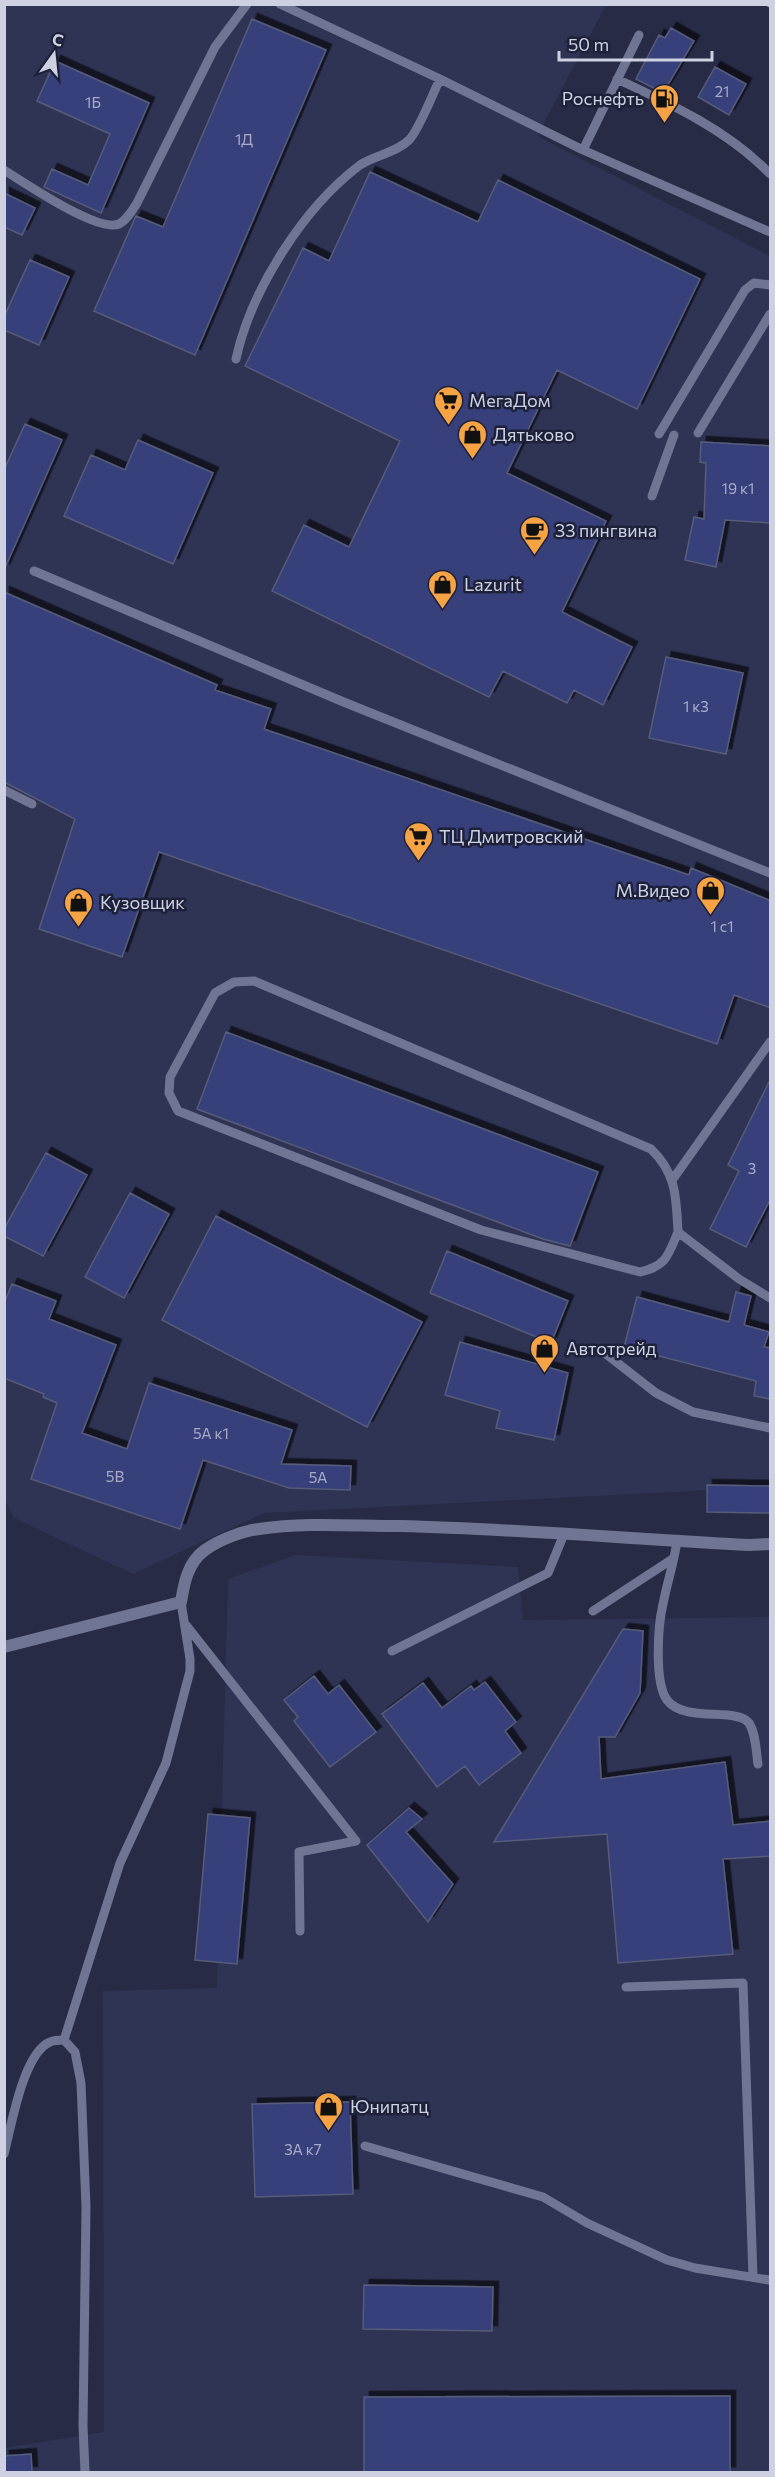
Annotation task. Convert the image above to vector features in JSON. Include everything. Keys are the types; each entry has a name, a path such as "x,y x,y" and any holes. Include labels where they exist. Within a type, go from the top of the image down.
{"street":[{"path":"4,1647 181,1602 184,1583 191,1566 203,1551 223,1540 257,1529 296,1525 501,1528 677,1541 771,1544"}],"lane":[{"path":"4,170 79,215 108,226 119,224 129,217 137,203 215,47 247,4"},
{"path":"280,4 440,79 583,150 771,232"},
{"path":"583,150 639,35"},
{"path":"236,359 242,331 251,310 283,252 317,205 361,164 399,147 410,139 440,79"},
{"path":"617,79 675,106 725,137 771,174"},
{"path":"659,434 745,290 754,284 771,285"},
{"path":"698,433 771,314"},
{"path":"652,496 674,435"},
{"path":"34,571 346,703 771,873"},
{"path":"4,790 32,804"},
{"path":"254,981 651,1149 664,1162 673,1179 678,1232 666,1259 657,1268 640,1272 481,1230 178,1111 170,1093 170,1077 215,993 234,982 254,981"},
{"path":"673,1179 771,1042"},
{"path":"678,1232 739,1279 771,1298"},
{"path":"606,1354 656,1393 693,1412 771,1428"},
{"path":"392,1651 548,1573 564,1534"},
{"path":"677,1541 662,1606 659,1653 660,1679 667,1699 678,1708 695,1713 740,1717 748,1722 758,1764"},
{"path":"593,1611 674,1558"},
{"path":"64,2040 120,1863 166,1763 190,1671 181,1602"},
{"path":"184,1623 356,1841 299,1852 300,1931"},
{"path":"626,1987 743,1983 753,2277"},
{"path":"4,2154 30,2063 45,2045 64,2040"},
{"path":"64,2040 75,2052 81,2083 86,2207 83,2426 85,2472"},
{"path":"365,2146 543,2198 587,2223 667,2259 695,2268 769,2280"}],"shaded area":[{"path":"5,5 606,5 537,136 770,256 770,1487 264,1513 133,1574 14,1518 5,1500"},
{"path":"296,1555 518,1567 523,1620 770,1617 770,2472 5,2472 4,2448 104,2432 103,1991 217,1988 228,1579"}],"building":[{"path":"252,19 326,50 195,355 94,311 136,216 163,227"},
{"path":"671,28 694,41 663,93 636,79 659,35 665,38"},
{"path":"55,61 149,103 101,213 44,187 52,169 88,185 110,134 37,101"},
{"path":"715,67 746,84 729,115 698,97"},
{"name":"МегаДом","path":"370,172 478,222 498,180 700,279 637,409 557,370 507,473 606,521 562,612 632,647 603,705 574,690 567,703 503,671 489,697 272,591 304,525 349,547 400,441 245,366 303,248 329,261"},
{"path":"4,193 35,208 22,235 4,227"},
{"path":"30,260 69,277 39,345 4,330 4,317"},
{"path":"25,424 62,440 4,570 4,470"},
{"path":"138,440 213,473 173,564 64,516 91,455 125,470"},
{"path":"701,442 771,446 771,523 725,520 716,567 685,560 694,517 704,519 706,463 700,462"},
{"name":"ТЦ Дмитровский","path":"4,592 217,685 215,690 271,709 264,729 689,875 691,868 771,901 771,1008 734,995 717,1044 159,852 122,957 39,929 75,819 4,782"},
{"path":"666,657 743,673 726,754 649,738"},
{"path":"226,1032 598,1172 570,1246 543,1239 197,1109"},
{"path":"771,1078 771,1198 746,1247 710,1229 739,1171 728,1165"},
{"path":"46,1153 87,1175 43,1256 4,1236 4,1229"},
{"path":"130,1193 169,1214 124,1298 85,1277"},
{"path":"216,1216 422,1322 367,1427 162,1320"},
{"path":"447,1251 568,1301 551,1343 430,1293"},
{"path":"12,1284 56,1301 49,1319 116,1345 82,1433 127,1449 149,1383 292,1430 281,1464 351,1466 350,1490 289,1488 203,1460 180,1529 31,1479 57,1403 43,1397 44,1394 4,1378 4,1304"},
{"path":"736,1292 751,1296 744,1325 769,1332 764,1347 771,1348 771,1399 754,1396 756,1381 624,1347 637,1297 729,1322"},
{"path":"460,1342 568,1373 554,1440 496,1428 500,1411 445,1395"},
{"path":"707,1485 771,1486 771,1513 707,1512"},
{"path":"623,1629 643,1631 640,1693 615,1737 599,1737 601,1779 725,1762 733,1825 771,1821 771,1856 723,1859 733,1954 618,1963 607,1834 494,1842"},
{"path":"314,1676 328,1694 339,1685 376,1732 330,1767 294,1721 298,1717 284,1700"},
{"path":"485,1682 516,1722 505,1731 521,1753 479,1785 465,1766 437,1787 382,1714 423,1683 442,1708 471,1686 474,1690"},
{"path":"409,1808 422,1819 406,1832 453,1884 428,1922 367,1845"},
{"path":"208,1814 250,1818 237,1964 195,1960"},
{"path":"350,2102 353,2194 255,2197 252,2104"},
{"path":"364,2285 493,2287 492,2331 363,2329"},
{"path":"730,2396 730,2472 364,2472 364,2397"},
{"path":"31,2454 32,2472 4,2472 4,2456"}],"tram line":[{"path":"765,4 770,7"}],"place":[{"name":"Роснефть","path":"665,124"},
{"name":"МегаДом","path":"448,426"},
{"name":"Дятьково","path":"472,460"},
{"name":"33 пингвина","path":"534,556"},
{"name":"Lazurit","path":"443,610"},
{"name":"ТЦ Дмитровский","path":"418,862"},
{"name":"М.Видео","path":"711,916"},
{"name":"Кузовщик","path":"79,928"},
{"name":"Автотрейд","path":"545,1374"},
{"name":"Юнипатц","path":"329,2132"}]}
